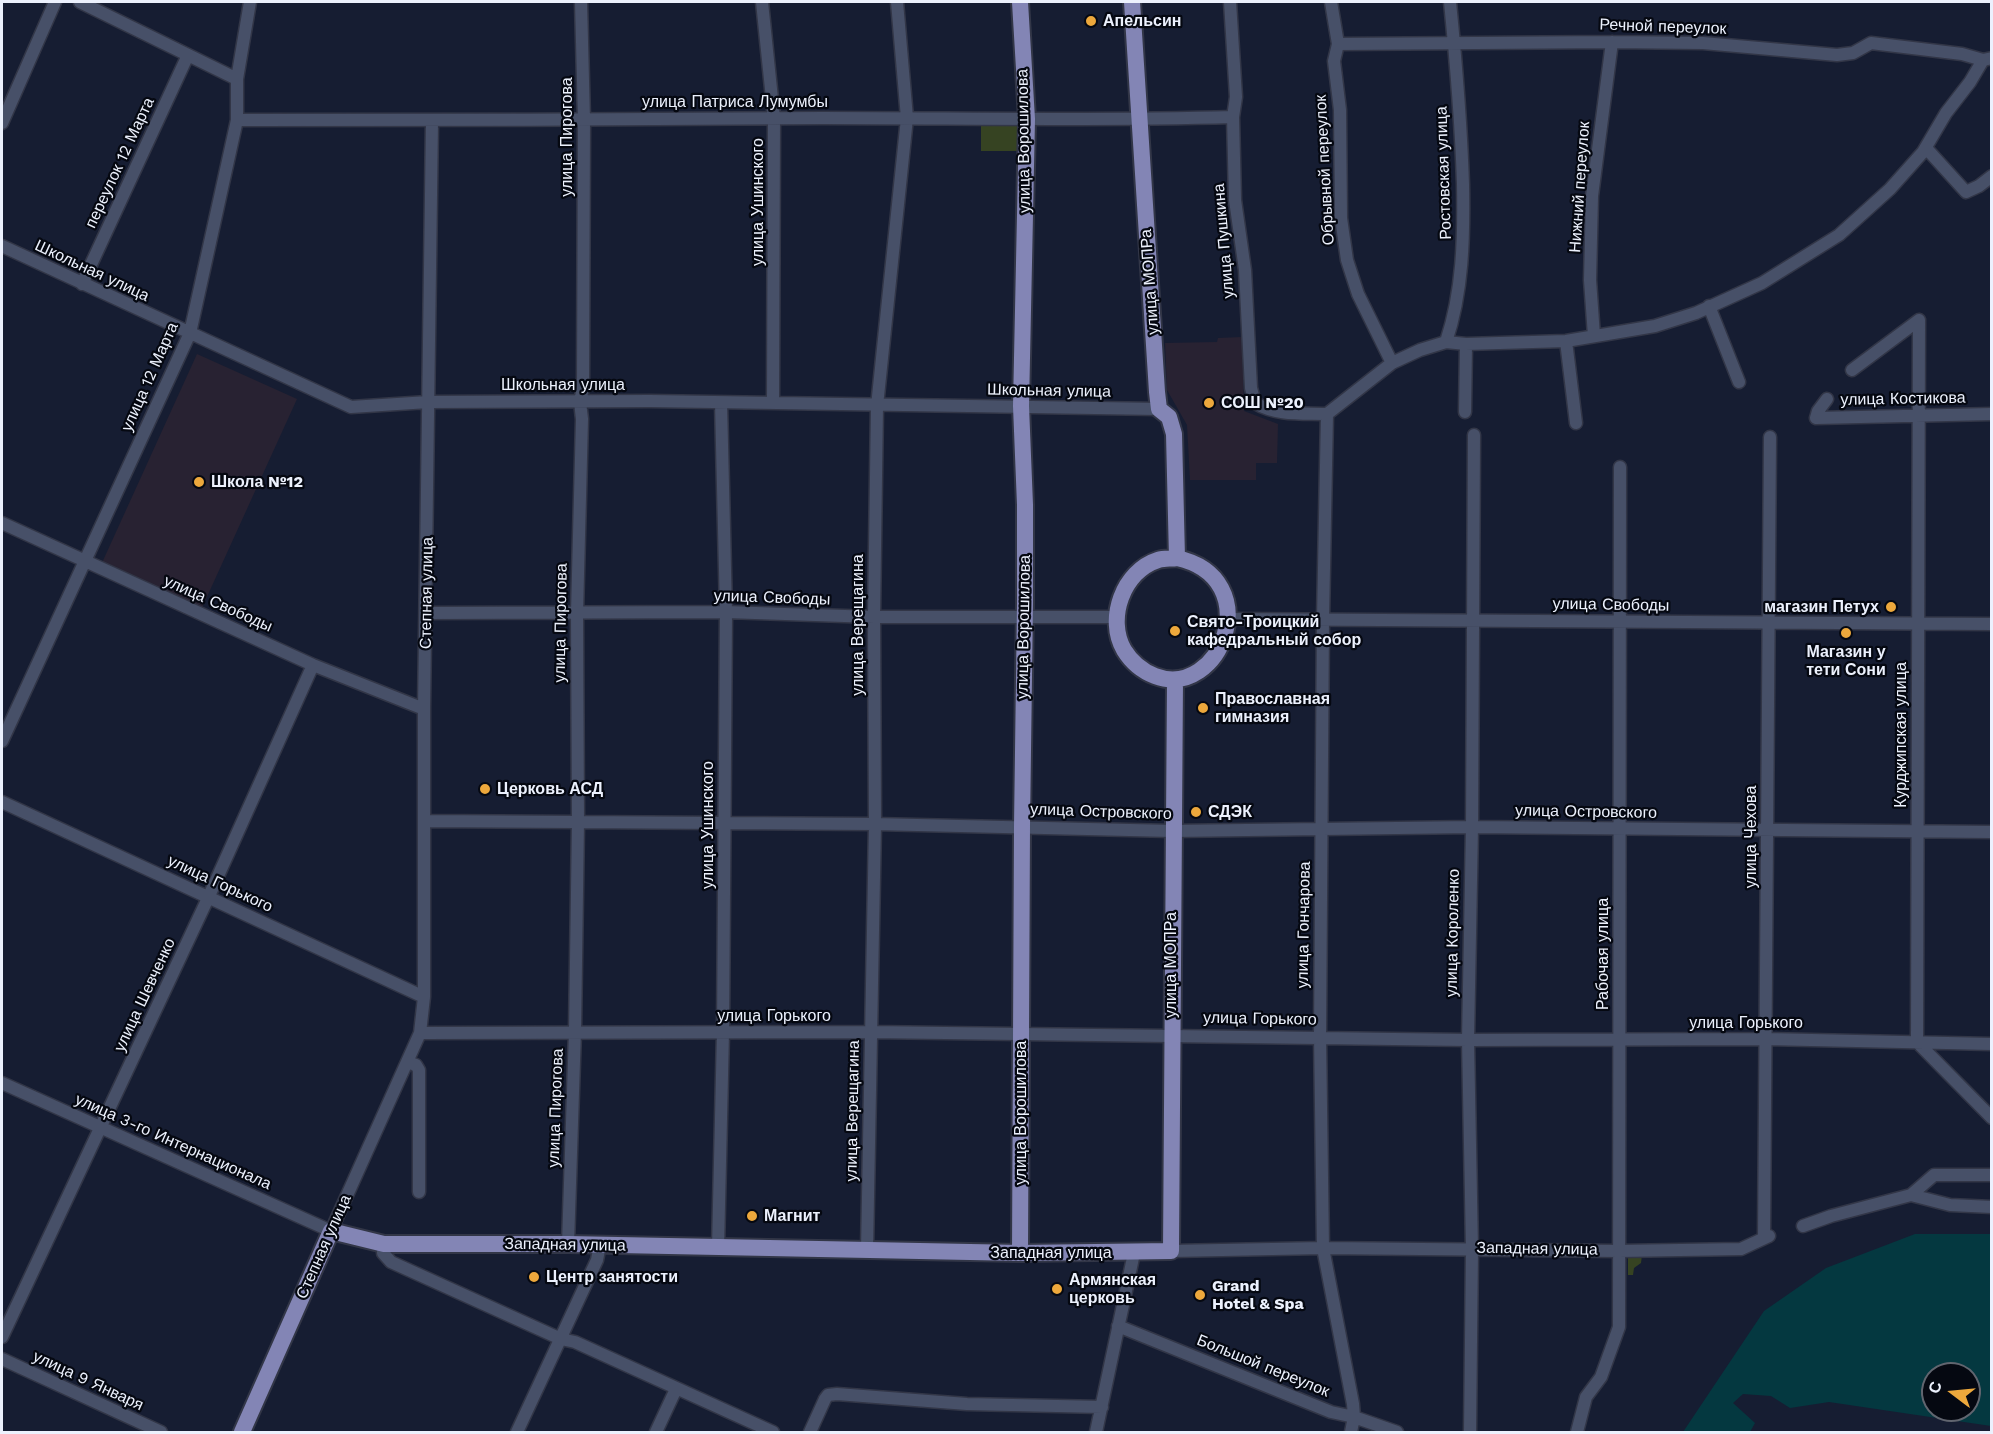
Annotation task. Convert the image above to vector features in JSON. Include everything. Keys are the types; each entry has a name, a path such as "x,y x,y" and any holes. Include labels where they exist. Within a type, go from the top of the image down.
{"main road":[{"name":"улица Ворошилова","path":"1020,2 1027,119 1021,406 1025,505 1025,616 1020,1253"},
{"name":"улица МОПРа","path":"1132,2 1159,409 1169,417 1174,434 1177,558"},
{"path":"1177,558 1192,561 1207,570 1219,585 1227,602 1229,619 1224,638 1216,653 1204,667 1190,676 1175,680 1162,679 1135,665 1122,646 1117,633 1116,617 1120,599 1133,579 1144,568 1158,560 1177,558"},
{"name":"улица МОПРа","path":"1171,1251 1175,680"},
{"name":"Западная улица","path":"331,1232 384,1244 568,1244 1020,1253 1171,1251"},
{"name":"Степная улица","path":"242,1432 331,1232"}],"street":[{"path":"2,123 55,2"},
{"path":"80,2 237,79"},
{"name":"улица 12 Марта","path":"2,741 190,333 237,120 237,79 250,2"},
{"name":"улица Пирогова","path":"568,1244 575,1032 578,822 577,613 582,419 580,402 583,387 582,2"},
{"name":"улица Ушинского","path":"762,2 774,118 773,403"},
{"name":"улица Верещагина","path":"867,1250 875,824 874,617 877,406 907,118 897,2"},
{"name":"улица Пушкина","path":"1230,2 1236,97 1233,117 1235,200 1245,270 1251,388 1255,403 1267,410 1327,414"},
{"name":"Обрывной переулок","path":"1331,2 1338,44 1334,61 1340,110 1341,218 1347,260 1358,294 1392,363"},
{"name":"Ростовская улица","path":"1446,342 1455,315 1463,252 1462,141 1450,2"},
{"name":"Речной переулок","path":"1338,44 1611,42 1703,44 1837,55 1853,53 1871,43 1987,59"},
{"name":"Нижний переулок","path":"1594,336 1590,280 1591,218 1611,42"},
{"name":"переулок 12 Марта","path":"82,284 188,55"},
{"path":"1327,414 1392,363 1420,350 1446,342 1466,344 1566,341 1655,326 1710,306 1762,283 1839,236 1890,189 1926,148 1946,113 1987,59"},
{"name":"улица Патриса Лумумбы","path":"237,120 432,122 774,118 1233,117"},
{"name":"Степная улица","path":"331,1232 420,1033 424,997 424,709 432,122"},
{"path":"1926,148 1966,192 1992,176"},
{"name":"Школьная улица","path":"2,246 351,406 428,402 580,402 1159,409"},
{"path":"1710,306 1739,382"},
{"name":"Курджипская улица","path":"1852,370 1919,320 1917,1042"},
{"path":"1566,341 1576,423"},
{"path":"1464,412 1466,344"},
{"name":"улица Костикова","path":"1827,399 1816,418 1992,414"},
{"name":"улица Ушинского","path":"718,1248 723,1032 726,612 721,403"},
{"name":"улица Гончарова","path":"1327,414 1320,1036 1323,1248 1354,1417 1351,1432"},
{"name":"улица Короленко","path":"1470,1432 1472,1249 1467,1040 1472,827 1474,435"},
{"name":"улица Чехова","path":"1767,1236 1770,437"},
{"name":"Рабочая улица","path":"1577,1432 1586,1397 1601,1377 1619,1327 1620,467"},
{"name":"улица Свободы","path":"2,523 313,665 424,709"},
{"name":"улица Свободы","path":"426,613 726,612 874,617 1116,617"},
{"name":"улица Свободы","path":"1229,619 1992,624"},
{"name":"улица Шевченко","path":"2,1336 209,897 313,665"},
{"name":"улица Горького","path":"2,801 424,997"},
{"name":"улица Островского","path":"425,821 875,824 1173,831 1472,827 1992,832"},
{"name":"улица Горького","path":"420,1033 871,1032 1320,1036 1467,1040 1766,1039 1992,1044"},
{"path":"1917,1042 1992,1118"},
{"path":"406,1062 416,1065 419,1070 419,1192"},
{"name":"улица 3-го Интернационала","path":"2,1083 331,1232"},
{"path":"1803,1226 1838,1214 1911,1195 1934,1175 1992,1175"},
{"path":"1911,1195 1950,1205 1992,1207"},
{"name":"Западная улица","path":"1171,1251 1323,1248 1619,1251 1741,1249 1767,1236"},
{"path":"384,1244 383,1253 391,1262 561,1339 575,1341 773,1432"},
{"path":"518,1432 597,1260 600,1245"},
{"path":"1096,1432 1134,1253"},
{"name":"Большой переулок","path":"1118,1326 1331,1412 1354,1417 1397,1432"},
{"name":"улица 9 Января","path":"2,1359 161,1432"},
{"path":"656,1432 676,1389"},
{"path":"810,1432 825,1399 828,1395 833,1394 967,1404 1102,1407"}],"shaded area":[{"path":"981,124 1021,124 1020,151 981,151"},
{"name":"СОШ №20","path":"1242,337 1244,411 1278,424 1277,463 1256,463 1256,480 1190,480 1187,425 1167,390 1165,343 1217,342 1218,338"},
{"name":"Школа №12","path":"197,354 297,399 201,610 101,565"},
{"path":"1915,1234 1991,1234 1991,1426 1964,1422 1981,1422 1981,1362 1921,1362 1921,1416 1829,1402 1790,1408 1771,1396 1743,1394 1733,1403 1755,1423 1750,1432 1683,1432 1764,1311 1826,1268"},
{"path":"1642,1255 1641,1263 1634,1268 1633,1275 1628,1275 1628,1256"}],"place":[{"name":"Апельсин","path":"1091,21"},
{"name":"СОШ №20","path":"1209,403"},
{"name":"Школа №12","path":"199,482"},
{"name":"магазин Петух","path":"1891,607"},
{"name":"Свято-Троицкий кафедральный собор","path":"1175,631"},
{"name":"Магазин у тети Сони","path":"1846,633"},
{"name":"Православная гимназия","path":"1203,708"},
{"name":"Церковь АСД","path":"485,789"},
{"name":"СДЭК","path":"1196,812"},
{"name":"Магнит","path":"752,1216"},
{"name":"Центр занятости","path":"534,1277"},
{"name":"Армянская церковь","path":"1057,1289"},
{"name":"Grand Hotel & Spa","path":"1200,1295"}]}
